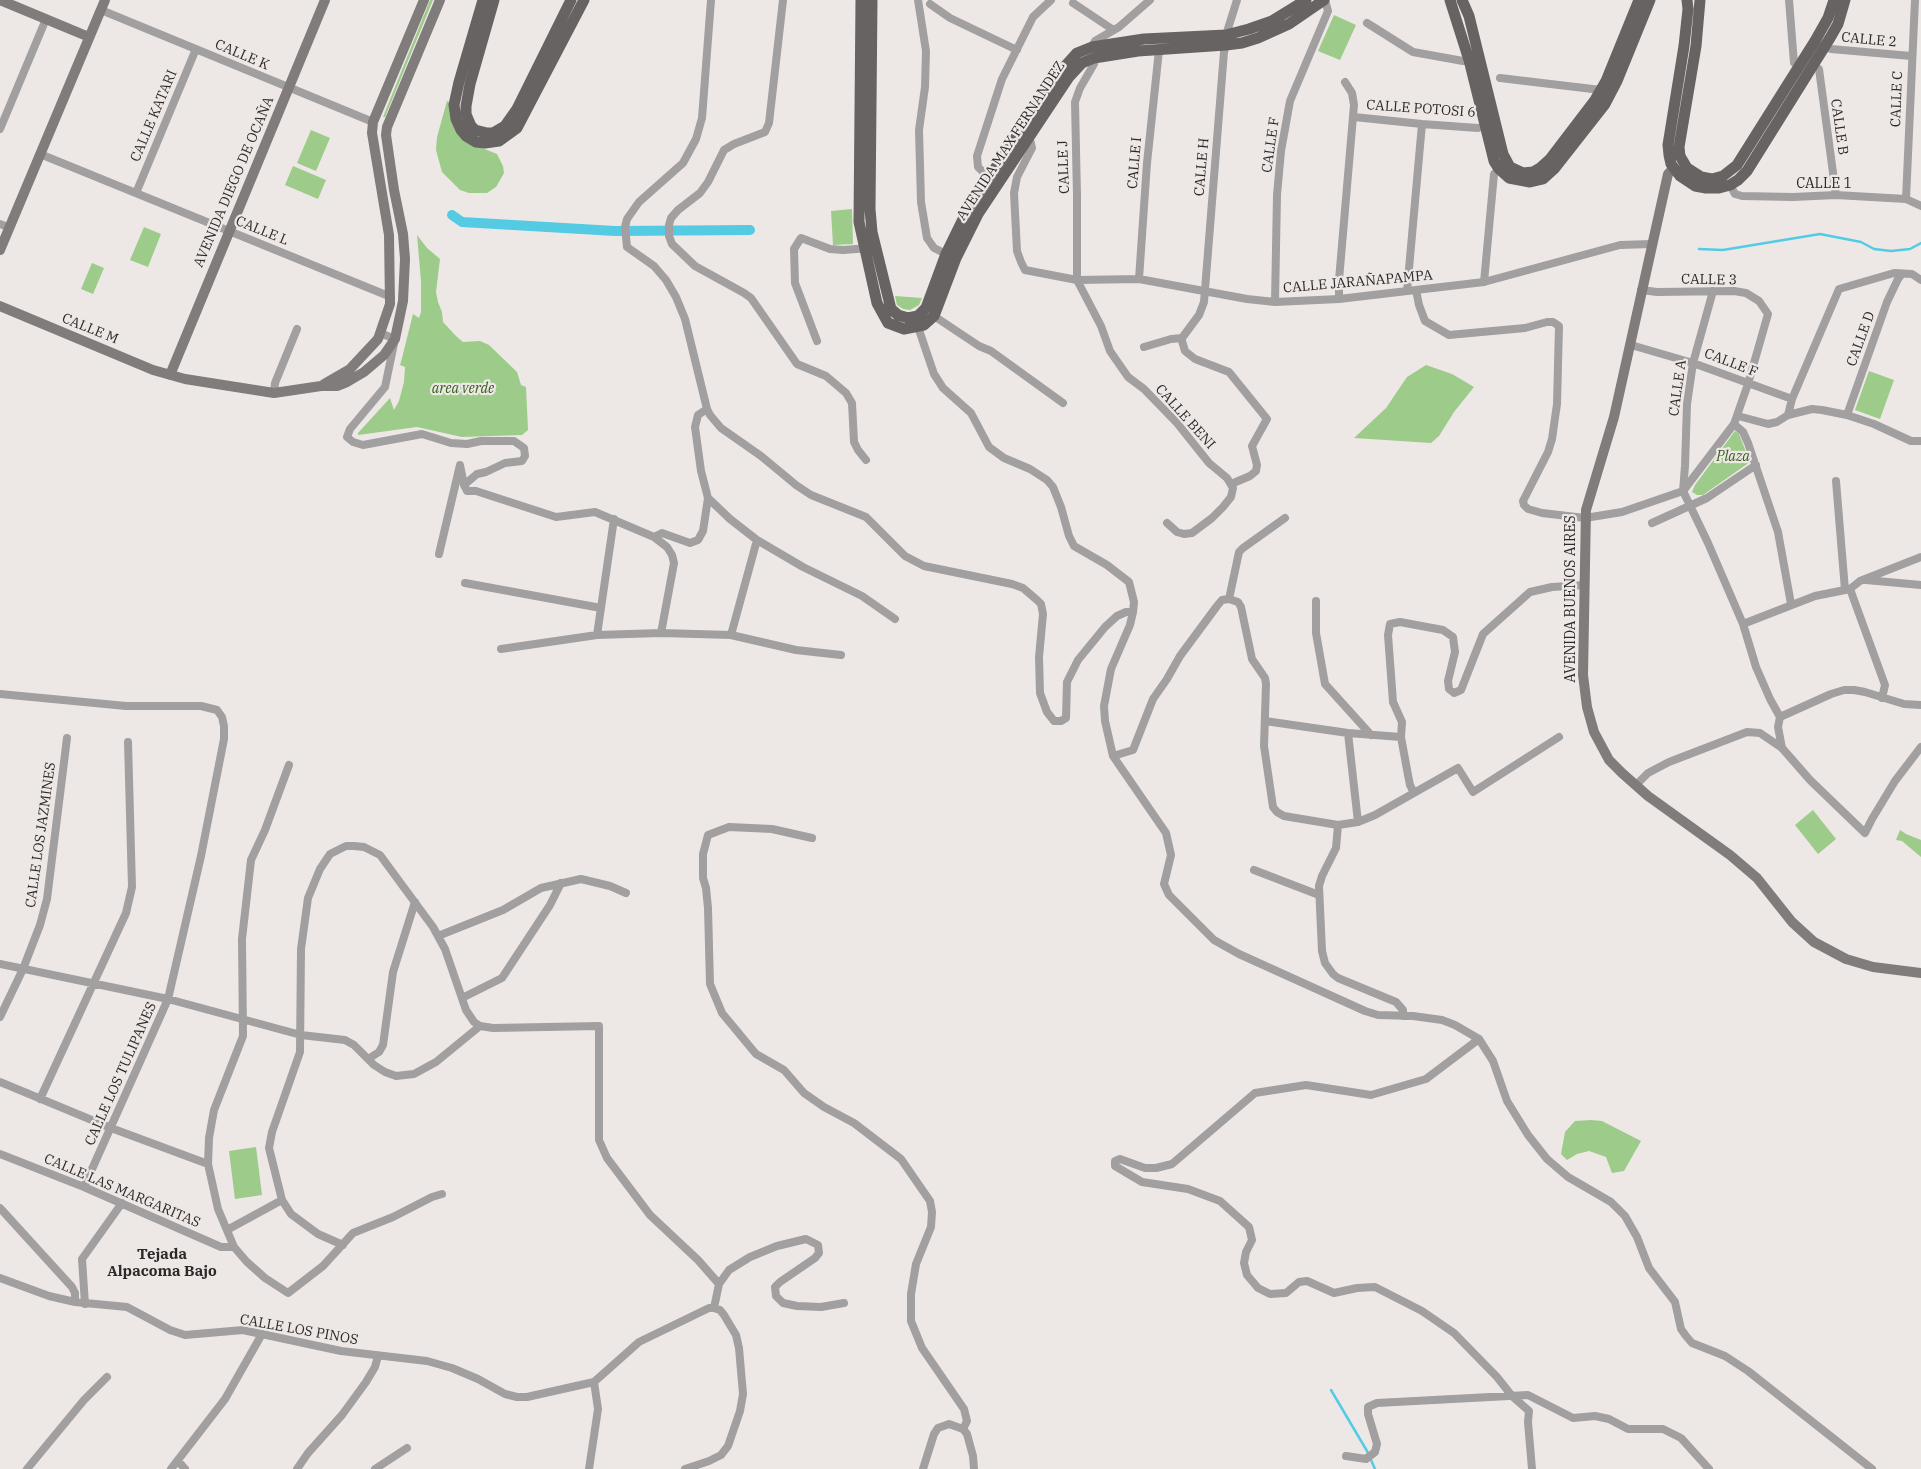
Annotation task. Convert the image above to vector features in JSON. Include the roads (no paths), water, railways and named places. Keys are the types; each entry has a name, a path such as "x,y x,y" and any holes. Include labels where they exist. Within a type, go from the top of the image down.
{"main road":[{"path":"483,0 455,97 456,119 461,130 466,136 476,142 485,143 499,141 517,128 571,0"},
{"path":"494,0 466,100 466,114 471,126 475,130 486,134 493,133 505,126 539,75 584,0"},
{"path":"861,0 859,222 870,248"},
{"path":"872,0 870,248 877,303 884,319 898,328 916,322 930,321 934,316"},
{"name":"AVENIDA MAX FERNANDEZ","path":"1093,53 1159,50 1226,40 1272,21 1306,0"},
{"name":"AVENIDA MAX FERNANDEZ","path":"934,316 951,256 968,209 1076,68 1093,53 1144,40 1258,38 1289,24 1324,0"},
{"path":"1450,0 1474,58"},
{"path":"1462,0 1469,16 1474,58 1490,124 1503,154 1503,166 1523,172 1533,172 1550,159 1606,92 1650,0"},
{"path":"1606,92 1639,0"},
{"path":"1687,0 1688,9 1684,46 1668,145 1669,155 1679,166 1701,177 1712,179 1723,176 1737,165 1800,65 1838,24 1845,0"},
{"path":"1700,0 1696,46 1679,147 1679,166 1680,176 1695,186 1706,188 1719,188 1730,185 1738,180 1746,171 1813,65 1834,0"},
{"name":"AVENIDA MAX FERNANDEZ","path":"916,322 926,308 951,256"}],"street":[{"path":"0,0 89,37"},
{"name":"AVENIDA DIEGO DE OCAÑA","path":"170,375 325,0"},
{"path":"320,386 350,369 378,339 391,297 390,235 372,133 373,122 424,0"},
{"path":"440,0 387,127 386,135 403,234 405,259 403,301 385,387 350,430 347,437 352,442 363,445 422,434 451,443 514,441 524,448 525,456 522,461 505,463 477,474 464,485"},
{"path":"712,0 700,129 691,151 683,163 639,202 627,219 625,227 627,247 654,266 666,280 676,297 685,319 710,415 721,428 811,495 866,517 905,556 924,566 1012,584 1023,588 1038,600 1043,614 1039,657 1040,693 1047,712 1054,721 1061,721 1066,718 1067,682 1078,660 1105,627 1117,616 1126,612 1133,612"},
{"path":"784,0 769,123 765,132 724,150 708,182 700,193 678,210 669,225 669,236 672,244 695,266 744,292 751,298 797,364 826,376 846,393 852,403 854,442 866,460"},
{"path":"918,0 926,51 925,87 919,130 923,220 929,242 934,248 951,256"},
{"path":"992,180 978,167 978,156 1002,80 1032,16 1051,0"},
{"path":"1093,53 1095,41 1112,29 1119,27 1150,0"},
{"name":"CALLE H","path":"1182,338 1199,315 1204,302 1224,52 1237,0"},
{"name":"CALLE F","path":"1275,302 1277,196 1281,151 1290,101 1328,11 1324,0"},
{"path":"1789,0 1794,63 1800,65"},
{"name":"CALLE C","path":"1906,199 1915,0"},
{"path":"920,14 932,2 950,18 1016,50"},
{"path":"1073,3 1112,29"},
{"path":"0,250 5,226 40,154 103,5"},
{"name":"CALLE K","path":"103,5 196,49 373,122"},
{"path":"0,129 46,19"},
{"path":"1367,23 1413,52 1463,61 1474,58"},
{"name":"CALLE 2","path":"1820,44 1831,49 1912,56"},
{"name":"CALLE KATARI","path":"136,193 196,49"},
{"name":"CALLE I","path":"1139,279 1147,163 1159,50"},
{"name":"CALLE J","path":"1077,280 1075,102 1080,88 1094,64 1093,53"},
{"name":"CALLE B","path":"1813,65 1819,69 1836,195"},
{"path":"1500,78 1606,92"},
{"path":"1340,299 1339,280 1354,117 1352,93 1345,82"},
{"name":"CALLE POTOSI 6","path":"1354,117 1478,128 1490,124"},
{"path":"373,122 387,127"},
{"path":"1407,291 1422,124"},
{"name":"CALLE JARAÑAPAMPA","path":"1019,140 1031,143 1032,148 1016,182 1014,194 1017,251 1025,270 1077,280 1139,279 1204,292 1275,302 1340,299 1484,282 1620,245 1651,244"},
{"name":"CALLE L","path":"40,154 391,297"},
{"path":"1484,282 1494,174 1503,166"},
{"name":"AVENIDA BUENOS AIRES","path":"1679,166 1668,174 1641,290 1631,345 1606,445 1586,510 1583,675 1587,707 1594,732 1609,760 1648,796 1730,855 1757,878 1792,922 1814,942 1846,959 1873,968 1921,974"},
{"name":"CALLE 1","path":"1730,185 1735,194 1742,196 1793,197 1836,195 1906,199 1921,206"},
{"path":"817,341 795,283 794,249 801,238 830,249 870,248"},
{"path":"1788,415 1792,399 1839,289 1894,273 1912,274 1921,280"},
{"name":"CALLE D","path":"1847,415 1887,302 1902,274"},
{"name":"CALLE BENI","path":"1077,280 1101,326 1110,351 1128,377 1144,389 1177,423 1209,463 1228,478 1231,484"},
{"path":"1416,290 1425,321 1449,335 1525,328 1547,322 1553,322 1559,326 1557,404 1552,439 1548,452 1523,502 1524,506 1528,509 1542,513 1585,518 1622,512 1683,491 1736,420 1748,384"},
{"name":"CALLE 3","path":"1641,290 1657,292 1713,291 1746,293 1759,301 1768,314 1748,384"},
{"name":"CALLE A","path":"1683,491 1687,404 1693,363 1713,291"},
{"path":"391,297 403,301"},
{"name":"CALLE M","path":"0,306 145,367 170,375 274,393 320,386 337,386 357,377 373,366 384,355 395,339"},
{"path":"934,316 979,346 991,351 1063,403"},
{"path":"916,322 934,374 943,388 971,413 989,446 1004,458 1039,474 1047,480 1053,487 1074,546 1107,565 1129,582 1134,602 1133,612 1130,625 1111,669 1106,686 1105,721 1114,756 1166,833 1171,855 1164,880 1165,890 1214,940 1239,954 1365,1011 1378,1015 1442,1020 1479,1039 1493,1061 1508,1101 1528,1135 1547,1159 1568,1177 1611,1202 1625,1216 1637,1237 1649,1268 1675,1302 1681,1329 1692,1343 1724,1356 1748,1371 1872,1469"},
{"path":"274,393 275,383 297,329"},
{"path":"380,333 395,339"},
{"path":"1144,346 1182,338 1182,346 1185,352 1195,359 1229,372 1267,419 1252,446 1257,466 1256,471 1250,476 1231,484 1233,492 1223,507 1192,533 1184,534 1177,532 1166,523"},
{"name":"CALLE F","path":"1631,345 1693,363 1792,399"},
{"path":"654,537 662,533 690,543 698,540 703,531 708,498 701,471 695,427 698,415 708,409"},
{"path":"1736,420 1768,424 1777,422 1788,415 1812,409 1847,415 1874,424 1911,441 1921,441"},
{"path":"1736,420 1743,432 1756,465 1778,532 1791,604"},
{"path":"439,554 460,465 467,491 476,491 556,517 595,512 654,537 667,547 672,555 674,563 661,633"},
{"path":"1652,522 1707,498 1756,465"},
{"path":"1836,480 1848,589 1885,685 1882,698"},
{"path":"1683,491 1743,624 1756,667 1770,700 1780,717 1778,727 1782,748"},
{"path":"708,498 730,519 757,540 803,567 862,596 895,619"},
{"path":"1229,599 1239,552 1285,518"},
{"path":"597,635 614,519"},
{"path":"731,635 757,540"},
{"path":"1743,624 1791,604 1815,596 1848,589 1864,579 1921,557"},
{"path":"1864,579 1921,585"},
{"path":"465,582 601,608"},
{"path":"1414,793 1410,785 1401,737 1402,722 1393,702 1388,635 1390,624 1400,622 1444,630 1453,637 1455,652 1448,689 1454,693 1461,690 1483,634 1530,592 1552,587 1585,586"},
{"path":"1114,756 1133,750 1153,699 1180,656 1222,600 1229,599 1238,602 1241,607 1252,659 1265,678 1264,746 1273,807 1276,812 1284,816 1338,825 1358,822 1375,815 1458,768 1473,792 1559,738"},
{"path":"1316,601 1316,633 1325,684 1371,734"},
{"path":"501,649 597,635 661,633 731,635 796,650 841,655"},
{"path":"1780,717 1844,690 1865,692 1904,704 1921,705"},
{"name":"CALLE LOS TULIPANES","path":"0,694 126,706 201,706 217,710 222,716 224,739 201,856 168,999 84,1187"},
{"path":"1265,721 1348,733 1401,737"},
{"path":"1636,785 1648,773 1669,762 1747,732 1760,733 1782,748 1810,780 1865,833 1895,781 1921,747"},
{"path":"1348,733 1358,822"},
{"name":"CALLE LOS JAZMINES","path":"0,1017 40,925 47,899 67,738"},
{"path":"40,1099 126,913 132,888 128,742"},
{"path":"289,765 264,830 250,860 242,939 243,1036 214,1110 209,1138 208,1164 218,1209 234,1247 265,1278 288,1293 324,1266 352,1233 393,1217 432,1197 442,1194"},
{"path":"1338,825 1336,848 1322,876 1319,895 1323,957 1328,969 1338,978 1396,1002 1403,1010 1403,1016"},
{"path":"812,838 772,829 729,827 708,834 703,854 703,878 708,908 710,984 722,1013 756,1054 784,1070 804,1093 824,1108 854,1124 901,1159 930,1201 932,1212 931,1227 916,1264 911,1294 911,1321 922,1348 964,1409 967,1421 963,1429"},
{"path":"343,1245 305,1226 291,1214 282,1200 269,1148 272,1132 300,1052 301,949 308,898 320,869 330,854 346,846 364,847 380,855 415,902 445,949 466,1010 474,1022 480,1026 493,1028 599,1026 599,1140 607,1158 650,1215 698,1260 719,1284"},
{"path":"1254,870 1319,895"},
{"path":"438,936 504,910 540,888 581,879 626,892"},
{"path":"462,998 502,978 550,905 562,883"},
{"path":"368,1059 379,1052 383,1045 393,972 415,902"},
{"path":"0,964 168,999 301,1035 345,1040 354,1045 385,1072 396,1076 414,1074 436,1062 480,1026"},
{"path":"1479,1039 1426,1079 1371,1095 1306,1085 1255,1093 1172,1164 1156,1168 1145,1168 1125,1159 1120,1159 1115,1162 1115,1166 1142,1182 1188,1189 1220,1201 1251,1230 1252,1240 1246,1252 1244,1263 1247,1275 1258,1288 1270,1294 1286,1293 1299,1282 1307,1281 1334,1293 1357,1288 1375,1287 1422,1311 1454,1332 1497,1376 1512,1396 1530,1410 1528,1422 1532,1469"},
{"path":"0,1082 111,1128 208,1164"},
{"name":"CALLE LAS MARGARITAS","path":"0,1154 84,1187 221,1247 234,1247"},
{"path":"227,1230 282,1200"},
{"path":"85,1304 82,1259 122,1203"},
{"path":"0,1208 72,1287 75,1293 75,1302"},
{"path":"714,1308 719,1284 729,1270 750,1257 777,1246 806,1239 818,1245 819,1253 816,1258 775,1287 776,1296 783,1303 797,1306 821,1307 844,1303"},
{"name":"CALLE LOS PINOS","path":"0,1278 49,1296 75,1302 127,1307 170,1330 185,1335 244,1330 340,1351 427,1361 452,1368 478,1379 505,1394 517,1397 527,1397 594,1382"},
{"path":"589,1469 598,1409 594,1382 639,1342 708,1308 714,1308 720,1310 724,1315 736,1335 740,1348 743,1394 740,1411 728,1446 721,1455 685,1469"},
{"path":"171,1469 225,1399 262,1334"},
{"path":"297,1469 308,1453 342,1416 375,1367 378,1356"},
{"path":"27,1469 84,1400 108,1376"},
{"path":"1346,1456 1366,1459 1375,1452 1377,1444 1368,1414 1368,1407 1377,1403 1528,1396 1573,1418 1595,1416 1609,1419 1628,1429 1663,1429 1680,1438 1709,1469"},
{"path":"923,1469 934,1434 938,1428 949,1424 963,1429 967,1434 973,1456 974,1469"},
{"path":"375,1469 407,1448"},
{"path":"178,1461 185,1469"}],"waterway":[{"path":"452,215 462,222 615,231 750,230"},
{"path":"1699,249 1723,250 1820,234 1861,242 1874,249 1891,251 1910,249 1921,243"},
{"path":"1331,1390 1367,1451 1375,1469"}],"district":[{"name":"Tejada Alpacoma Bajo","path":"162,1264"}],"park label":[{"name":"area verde","path":"463,389"},
{"name":"Plaza","path":"1733,457"}]}
